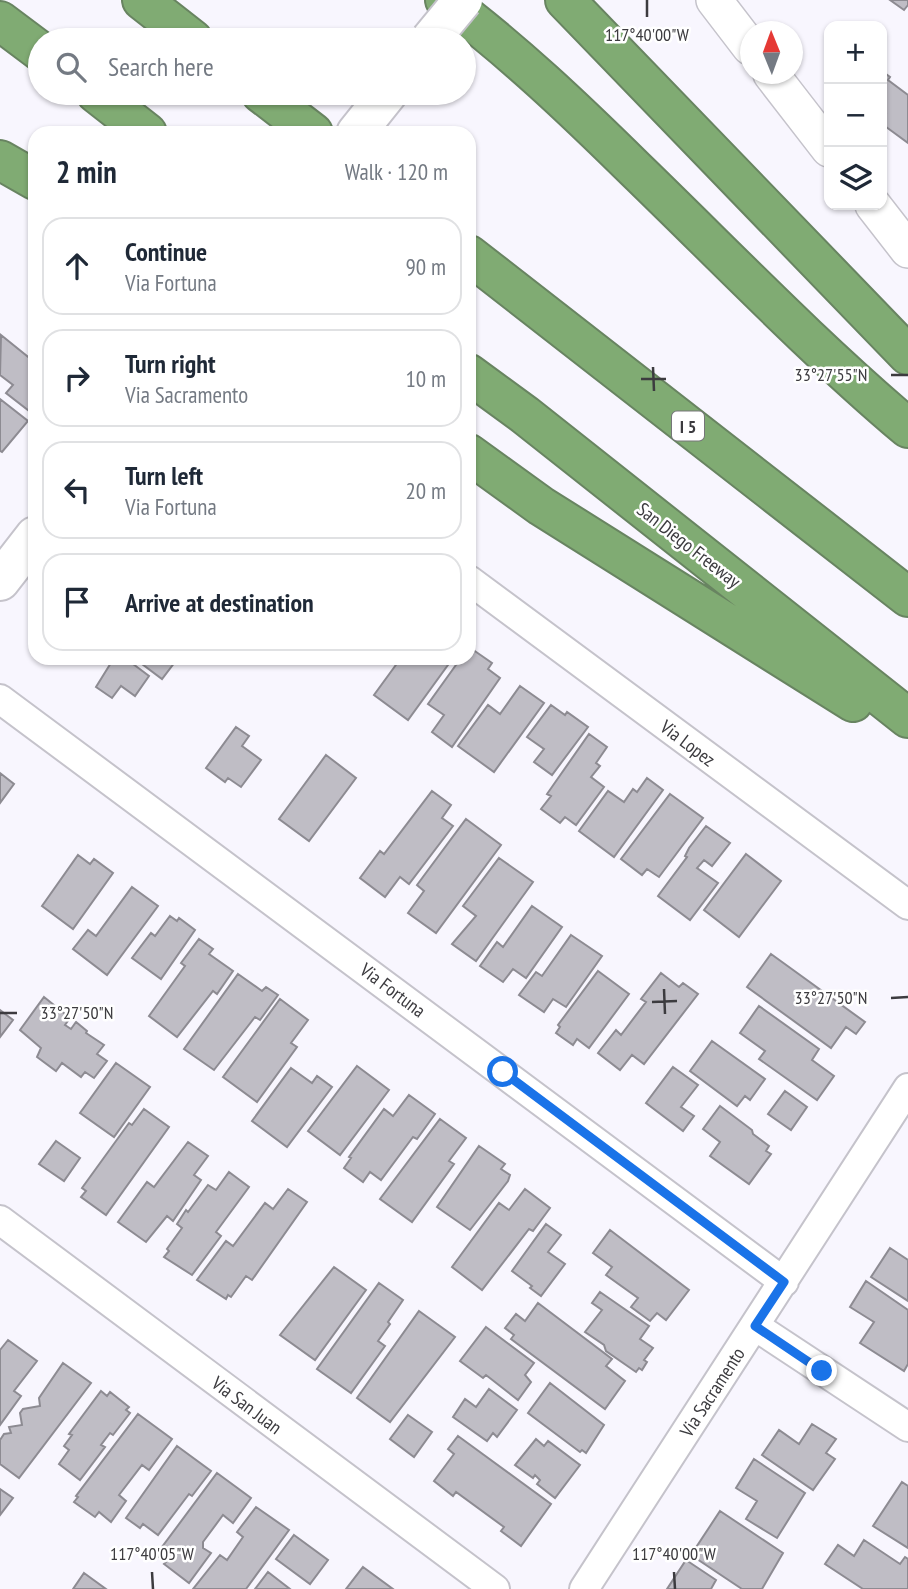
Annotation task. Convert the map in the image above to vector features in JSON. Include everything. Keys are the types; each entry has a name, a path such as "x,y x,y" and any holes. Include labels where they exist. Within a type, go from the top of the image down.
{"highway":[{"path":"142,0 178,28"},
{"path":"444,0 548,84 849,378 908,428"},
{"path":"565,0 908,355"},
{"path":"0,21 28,42"},
{"path":"111,105 138,126"},
{"path":"277,105 304,126"},
{"path":"0,160 28,176"},
{"name":"I 5","path":"476,260 908,597"},
{"name":"San Diego Freeway","path":"476,379 908,718"},
{"path":"476,459 541,506 908,737"}],"main road":[{"path":"440,28 463,0"},
{"path":"362,126 378,105"},
{"path":"0,581 28,545"}],"street":[{"path":"714,0 740,33"},
{"path":"779,84 827,147"},
{"path":"877,210 908,250"},
{"name":"Via Lopez","path":"476,585 908,905"},
{"name":"Via Fortuna","path":"0,699 784,1282"},
{"name":"Via Sacramento","path":"584,1589 908,1088"},
{"name":"Via San Juan","path":"0,1220 495,1589"},
{"path":"755,1326 908,1427"}],"building":[{"path":"890,0 908,0 908,5 904,10"},
{"path":"887,75 890,77 888,80 908,95 908,143 887,128"},
{"path":"1,335 28,357 28,410 6,393 13,385 0,375"},
{"path":"0,399 28,421 2,452 0,451"},
{"path":"476,652 492,663 488,669 500,678 452,747 432,732 444,715 428,704 456,665 476,665"},
{"path":"110,665 134,665 149,676 135,696 121,686 112,698 96,687"},
{"path":"143,665 173,665 162,679"},
{"path":"396,665 448,665 408,720 374,695"},
{"path":"520,686 544,703 494,772 458,746 488,705 500,714"},
{"path":"551,705 565,715 567,712 588,727 552,775 534,762 544,749 527,737"},
{"path":"236,727 249,736 242,746 261,760 241,787 228,778 225,782 206,768"},
{"path":"589,734 607,747 596,763 600,766 591,777 604,787 576,825 565,817 560,823 541,809 551,796 547,794"},
{"path":"326,755 356,778 309,841 279,819"},
{"path":"0,773 14,784 0,803"},
{"path":"647,778 663,790 614,857 579,831 608,791 624,802 633,789 637,792"},
{"path":"432,791 451,805 442,818 453,826 409,884 400,877 385,897 360,878 380,851 384,854"},
{"path":"670,794 703,818 659,877 647,869 642,875 621,859"},
{"path":"466,819 501,845 436,933 408,913 424,891 417,885"},
{"path":"706,826 730,843 712,866 704,860 697,868 718,883 690,920 658,896"},
{"path":"746,854 781,881 739,937 704,910"},
{"path":"78,855 90,864 94,859 113,873 73,929 42,906"},
{"path":"499,858 533,882 476,961 452,944 476,916 463,906"},
{"path":"132,887 158,906 107,975 73,949 88,930 96,936"},
{"path":"532,906 562,927 526,978 513,969 503,982 480,966 497,942 503,947"},
{"path":"170,916 177,921 179,918 195,930 161,979 132,958 151,933 155,936"},
{"path":"571,935 602,956 566,1007 553,999 544,1012 519,995 536,972 542,976"},
{"path":"199,939 213,949 209,954 233,971 217,994 213,991 177,1037 149,1016 185,966 181,963"},
{"path":"771,954 865,1022 856,1034 846,1027 831,1048 747,987"},
{"path":"598,971 629,994 589,1048 577,1039 573,1045 556,1033 560,1027 558,1025"},
{"path":"661,973 679,987 683,983 698,994 644,1064 632,1055 620,1070 598,1053 616,1030 621,1035 646,1002 641,999"},
{"path":"238,974 262,991 266,987 278,995 260,1020 255,1017 214,1070 184,1049"},
{"path":"44,997 70,1018 65,1025 71,1029 76,1022 86,1033 104,1045 97,1054 107,1061 94,1078 85,1072 81,1077 62,1063 56,1071 37,1057 41,1048 20,1030"},
{"path":"280,999 308,1020 291,1043 297,1047 257,1102 223,1077"},
{"path":"759,1006 819,1049 812,1060 834,1076 817,1100 759,1059 765,1051 740,1033"},
{"path":"0,1010 13,1020 0,1037"},
{"path":"712,1041 765,1079 750,1100 745,1096 737,1106 690,1071"},
{"path":"116,1063 150,1087 114,1137 80,1113"},
{"path":"357,1066 389,1090 340,1155 308,1131"},
{"path":"673,1067 698,1085 681,1107 694,1116 683,1131 646,1103"},
{"path":"291,1068 312,1083 317,1076 332,1087 287,1147 252,1121"},
{"path":"785,1091 807,1107 791,1130 768,1114"},
{"path":"409,1095 435,1114 417,1139 413,1137 381,1180 370,1172 363,1182 344,1168 351,1158 349,1157 384,1109 393,1116"},
{"path":"720,1106 769,1146 766,1151 771,1154 749,1184 710,1156 720,1142 703,1129"},
{"path":"144,1109 169,1127 106,1215 81,1197 86,1191 82,1188 129,1123 132,1125"},
{"path":"440,1119 466,1138 449,1161 454,1164 412,1222 380,1199"},
{"path":"56,1141 80,1158 64,1181 39,1164"},
{"path":"188,1142 208,1156 194,1175 201,1180 173,1221 167,1216 146,1242 118,1222 147,1182 154,1187"},
{"path":"479,1146 505,1164 501,1169 510,1175 470,1230 437,1207"},
{"path":"229,1172 249,1187 216,1232 221,1236 192,1275 164,1257 182,1228 177,1224 186,1210 188,1212 208,1185 216,1190"},
{"path":"288,1189 307,1202 252,1280 246,1276 231,1297 228,1295 226,1299 197,1280 226,1241 233,1246 265,1203 273,1209"},
{"path":"525,1189 550,1208 533,1231 529,1229 482,1290 452,1267 499,1203 509,1210"},
{"path":"546,1224 561,1235 548,1252 565,1264 541,1296 512,1271"},
{"path":"610,1230 689,1290 666,1320 657,1313 650,1321 631,1307 638,1298 606,1275 612,1267 593,1253"},
{"path":"890,1248 908,1260 908,1301 871,1277"},
{"path":"334,1267 366,1290 315,1360 280,1335"},
{"path":"866,1281 908,1310 908,1364 904,1371 860,1343 874,1322 850,1307"},
{"path":"379,1283 403,1300 378,1341 385,1346 351,1393 317,1369"},
{"path":"600,1292 649,1326 640,1339 653,1348 644,1360 647,1362 642,1370 639,1368 636,1372 585,1332 602,1310 592,1303"},
{"path":"538,1303 612,1359 606,1366 625,1381 605,1409 511,1339 514,1335 505,1328 516,1314 525,1321"},
{"path":"419,1311 455,1337 390,1422 357,1398"},
{"path":"486,1327 534,1363 525,1375 531,1382 518,1400 486,1375 483,1378 460,1361"},
{"path":"8,1340 37,1361 14,1391 21,1396 0,1425 0,1350"},
{"path":"63,1363 91,1383 19,1478 0,1464 0,1440 4,1434 11,1433 9,1427 22,1425 20,1413 23,1409 40,1406 39,1398"},
{"path":"550,1383 604,1425 586,1453 582,1450 580,1452 528,1413"},
{"path":"489,1389 517,1410 497,1437 493,1433 487,1441 453,1417 465,1399 476,1407"},
{"path":"101,1391 107,1396 110,1392 129,1407 126,1410 130,1413 113,1435 110,1433 101,1445 105,1447 80,1480 59,1464 69,1450 64,1446 72,1435 69,1434"},
{"path":"138,1414 172,1439 149,1470 142,1465 119,1495 126,1501 111,1522 99,1512 95,1517 74,1502 78,1497 76,1496"},
{"path":"408,1415 432,1432 414,1457 390,1439"},
{"path":"812,1424 836,1439 826,1453 835,1459 813,1490 762,1455 779,1430 799,1444"},
{"path":"458,1436 551,1504 521,1546 501,1531 504,1527 456,1492 453,1496 434,1481 454,1454 448,1449"},
{"path":"536,1439 544,1446 548,1441 580,1465 555,1498 537,1484 540,1480 535,1475 533,1478 515,1465"},
{"path":"177,1446 211,1471 192,1496 189,1494 158,1535 143,1524 140,1528 126,1518"},
{"path":"754,1459 805,1493 777,1538 746,1519 757,1501 736,1488"},
{"path":"217,1473 251,1498 233,1523 223,1515 203,1542 203,1548 211,1553 189,1583 156,1555"},
{"path":"902,1482 908,1486 908,1548 873,1526"},
{"path":"0,1489 13,1498 0,1515"},
{"path":"256,1507 289,1530 246,1589 193,1589 220,1555 227,1560 243,1537 237,1532"},
{"path":"720,1511 783,1553 762,1589 742,1589 691,1555"},
{"path":"294,1535 328,1560 310,1584 276,1559"},
{"path":"864,1540 900,1564 905,1557 908,1559 908,1589 863,1589 825,1564 838,1545 854,1556"},
{"path":"686,1560 716,1580 711,1589 667,1589"},
{"path":"363,1567 393,1589 346,1589"},
{"path":"268,1572 290,1589 255,1589"},
{"path":"84,1573 106,1589 73,1589"}],"route":[{"path":"503,1072 784,1282 755,1326 822,1371"}]}
